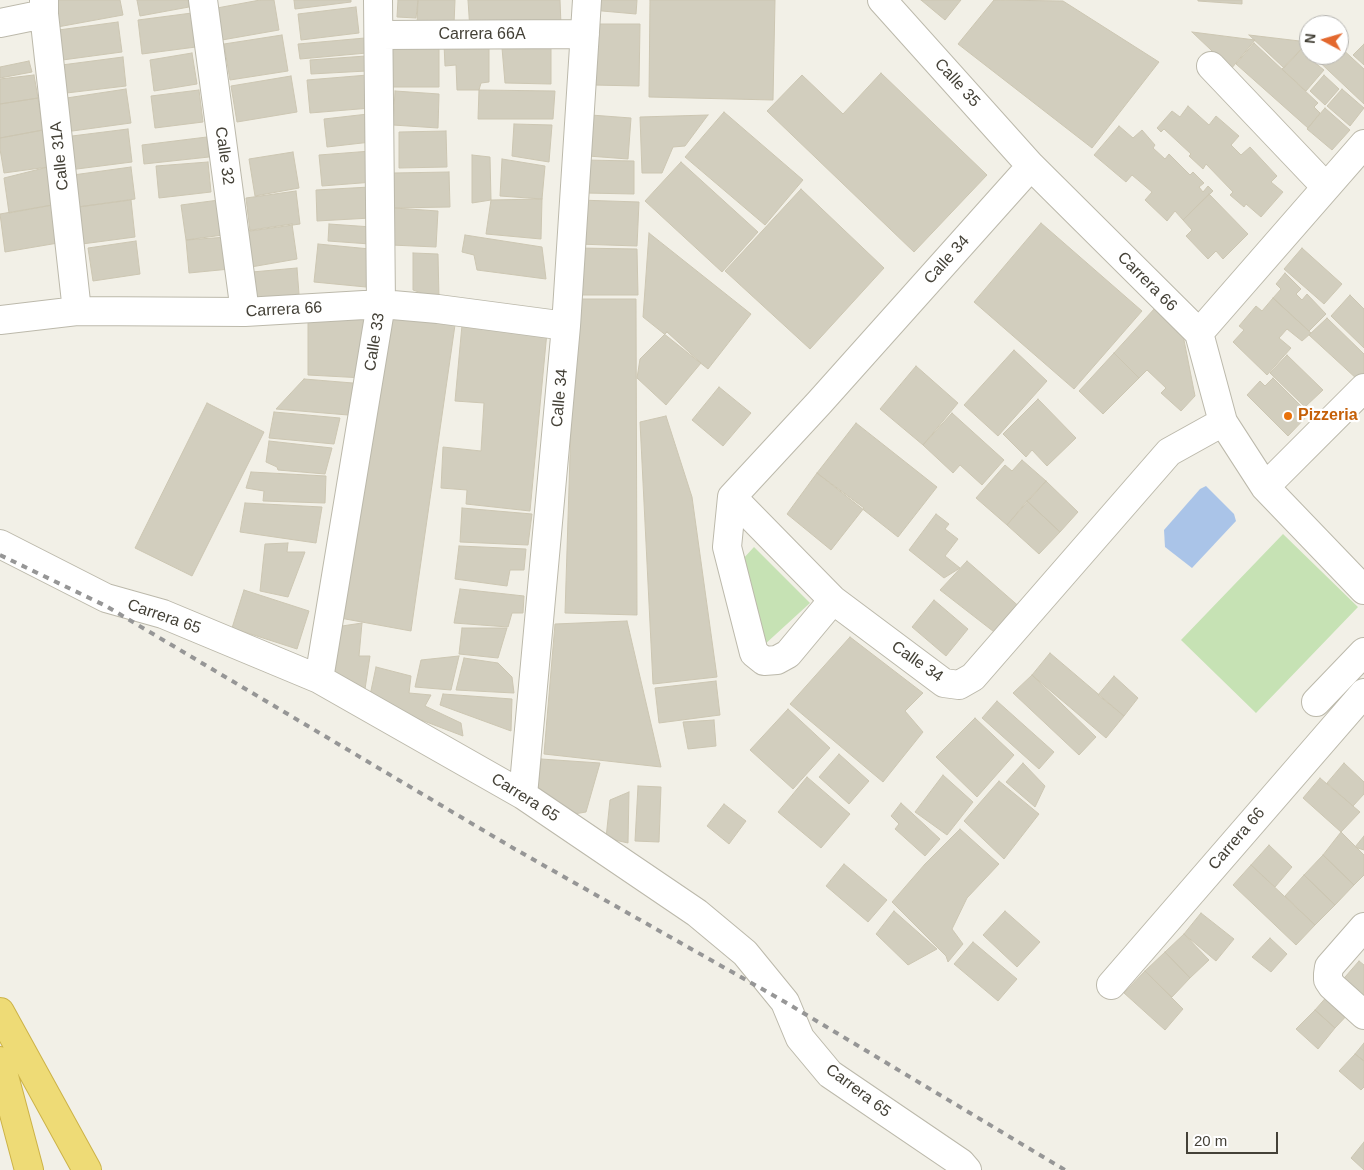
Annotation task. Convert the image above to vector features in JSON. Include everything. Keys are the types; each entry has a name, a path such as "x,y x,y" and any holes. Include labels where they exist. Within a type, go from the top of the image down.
{"highway":[{"path":"0,1012 87,1170"},
{"path":"0,1061 29,1170"}],"street":[{"name":"Calle 32","path":"204,0 245,312"},
{"name":"Calle 33","path":"319,679 381,304 378,0"},
{"name":"Calle 34","path":"523,795 566,326 587,0"},
{"name":"Calle 35","path":"882,0 1031,166"},
{"path":"0,23 44,7"},
{"name":"Calle 31A","path":"44,7 77,311"},
{"name":"Carrera 66A","path":"379,35 585,34"},
{"path":"1211,66 1326,187"},
{"path":"1199,333 1364,144"},
{"name":"Carrera 66","path":"1031,166 1199,333 1224,422 1265,487 1364,590"},
{"name":"Calle 34","path":"1031,166 820,403 732,497 833,600 944,683 959,685 974,678 1169,452 1224,422"},
{"name":"Carrera 66","path":"0,320 77,311 245,312 381,304 438,309 566,326"},
{"path":"1265,487 1364,388"},
{"path":"732,497 727,547 754,653 764,661 777,660 788,654 833,600"},
{"name":"Carrera 65","path":"0,544 106,598 163,614 319,679 523,795 697,913 745,953 785,1002 800,1038 830,1074 961,1163 967,1170"},
{"path":"1316,702 1364,652"},
{"name":"Carrera 66","path":"1111,985 1364,693"},
{"path":"1364,927 1329,967 1328,974 1328,980 1332,986 1364,1015"}],"green space":[{"path":"1283,534 1358,607 1256,713 1181,640"},
{"path":"754,547 810,603 763,646 742,560"}],"water":[{"path":"1206,486 1234,514 1236,521 1192,568 1165,547 1164,530 1200,489"}],"building":[{"path":"47,0 120,0 123,15 52,28"},
{"path":"137,0 188,0 189,7 140,16"},
{"path":"260,0 274,0 279,30 222,40 217,8"},
{"path":"294,0 351,0 351,2 295,9"},
{"path":"398,0 418,0 416,18 397,17"},
{"path":"418,0 455,0 454,24 417,23"},
{"path":"468,0 560,0 561,25 470,31"},
{"path":"592,0 637,0 636,14 591,10"},
{"path":"650,0 775,0 773,100 649,97"},
{"path":"921,0 961,0 945,20"},
{"path":"994,0 1063,1 1159,62 1092,148 958,44"},
{"path":"1242,0 1242,4 1198,1"},
{"path":"356,7 359,33 301,40 298,14"},
{"path":"192,13 196,47 142,54 138,20"},
{"path":"118,22 122,52 55,61 51,31"},
{"path":"594,24 640,24 639,86 593,85"},
{"path":"1192,32 1255,40 1231,69"},
{"path":"282,35 288,71 230,80 224,44"},
{"path":"1249,35 1299,41 1299,52 1284,68"},
{"path":"365,38 367,53 300,59 298,44"},
{"path":"551,38 551,84 505,83 502,48"},
{"path":"1254,43 1318,103 1314,107 1320,113 1308,128 1236,64"},
{"path":"444,44 489,44 489,82 481,83 479,90 457,90 456,65 445,66"},
{"path":"1364,44 1364,65 1353,55"},
{"path":"392,48 439,48 439,87 392,87"},
{"path":"1299,51 1299,65 1318,65 1324,70 1306,91 1282,69"},
{"path":"192,53 197,84 154,91 150,60"},
{"path":"1349,55 1364,69 1364,104 1323,65 1349,65"},
{"path":"366,56 367,71 311,74 310,60"},
{"path":"123,57 126,86 58,94 54,66"},
{"path":"29,61 32,72 0,78 0,67"},
{"path":"881,73 987,175 914,252 767,111 802,75 843,114"},
{"path":"34,75 38,98 0,104 0,79"},
{"path":"368,75 371,108 310,113 307,80"},
{"path":"1324,75 1339,89 1325,105 1310,91"},
{"path":"291,76 297,112 237,122 231,86"},
{"path":"126,89 131,123 65,132 60,99"},
{"path":"1342,89 1364,108 1350,126 1327,106"},
{"path":"199,90 203,122 155,128 151,96"},
{"path":"479,90 555,91 553,119 478,119"},
{"path":"395,91 439,94 438,128 393,125"},
{"path":"38,98 43,130 0,138 0,104"},
{"path":"1188,106 1209,125 1216,116 1239,136 1231,145 1241,155 1250,147 1277,176 1271,182 1283,192 1261,217 1246,204 1244,207 1230,195 1233,192 1206,164 1203,169 1189,156 1191,154 1164,129 1161,132 1157,128 1172,111 1180,117"},
{"path":"1325,108 1350,130 1332,150 1307,129"},
{"path":"724,112 803,180 765,225 685,157"},
{"path":"368,114 371,142 327,147 324,119"},
{"path":"591,115 631,118 628,159 588,156"},
{"path":"708,115 685,146 673,147 662,173 642,173 640,117"},
{"path":"514,124 552,125 549,162 512,156"},
{"path":"1119,126 1133,138 1142,130 1155,145 1153,148 1165,159 1169,154 1190,175 1193,172 1204,183 1199,187 1203,192 1208,186 1213,191 1183,220 1175,211 1167,221 1145,200 1152,192 1132,175 1126,182 1094,155"},
{"path":"128,129 132,162 69,170 64,137"},
{"path":"43,130 48,167 4,173 0,138"},
{"path":"446,131 447,167 399,168 399,132"},
{"path":"207,137 209,157 144,164 142,145"},
{"path":"371,151 374,182 322,186 319,155"},
{"path":"293,152 299,188 255,196 249,159"},
{"path":"472,155 490,157 491,200 472,203"},
{"path":"502,159 545,166 542,199 500,196"},
{"path":"585,160 634,161 634,194 585,193"},
{"path":"208,162 211,192 159,198 156,166"},
{"path":"681,162 758,232 722,272 645,201"},
{"path":"48,167 58,204 9,213 4,178"},
{"path":"131,167 135,199 78,207 73,175"},
{"path":"449,172 450,207 394,208 393,173"},
{"path":"370,187 371,218 317,221 316,190"},
{"path":"801,189 884,268 810,349 725,271"},
{"path":"296,191 300,224 250,231 246,198"},
{"path":"1209,194 1248,234 1223,259 1216,251 1208,259 1186,236 1192,230 1183,220"},
{"path":"542,199 541,239 486,234 491,200"},
{"path":"131,200 135,237 82,244 78,207"},
{"path":"219,200 223,235 186,240 181,205"},
{"path":"579,200 639,202 637,246 577,244"},
{"path":"58,204 64,242 5,252 0,214"},
{"path":"394,208 438,211 436,247 391,245"},
{"path":"1041,223 1142,311 1074,389 974,302"},
{"path":"292,224 297,259 251,267 245,231"},
{"path":"329,224 372,227 370,244 328,241"},
{"path":"649,233 751,314 708,369 643,317"},
{"path":"465,235 542,247 546,279 477,270 474,255 462,252"},
{"path":"227,237 230,269 189,273 186,240"},
{"path":"136,241 140,274 93,281 88,248"},
{"path":"318,244 370,249 366,287 314,282"},
{"path":"577,248 637,249 638,295 577,295"},
{"path":"1302,248 1342,284 1324,304 1284,269"},
{"path":"413,253 438,254 439,299 413,290"},
{"path":"297,268 299,294 255,299 252,272"},
{"path":"1285,273 1301,289 1296,294 1302,300 1307,294 1326,314 1309,331 1273,298 1281,289 1276,284"},
{"path":"1350,295 1364,309 1364,348 1331,316"},
{"path":"1273,298 1311,333 1302,341 1287,329 1279,338 1291,348 1267,375 1233,342 1244,330 1239,326 1256,306 1262,311"},
{"path":"575,299 636,299 637,615 565,613"},
{"path":"1155,308 1183,335 1195,396 1181,411 1161,393 1166,388 1147,370 1139,378 1114,353"},
{"path":"308,311 366,311 364,378 308,375"},
{"path":"388,313 455,325 411,631 340,618"},
{"path":"1327,318 1364,354 1364,373 1358,380 1309,335"},
{"path":"462,325 547,332 530,511 466,504 467,490 441,488 443,447 481,451 484,403 455,401"},
{"path":"667,332 701,363 666,405 637,378 640,359"},
{"path":"1014,350 1047,381 998,436 964,405"},
{"path":"1114,353 1139,378 1103,414 1079,391"},
{"path":"1287,355 1323,390 1305,407 1270,373"},
{"path":"916,366 958,403 923,445 880,409"},
{"path":"1273,378 1309,414 1288,436 1247,395 1260,381 1265,386"},
{"path":"304,379 365,384 360,416 276,409"},
{"path":"719,387 751,413 723,446 692,420"},
{"path":"1038,399 1076,438 1047,466 1032,450 1026,457 1003,434"},
{"path":"207,403 264,432 192,576 135,548"},
{"path":"274,412 340,418 334,444 269,438"},
{"path":"952,413 1004,460 982,485 960,465 953,473 923,445"},
{"path":"666,416 692,497 717,677 653,684 640,422"},
{"path":"856,423 937,487 898,537 817,473"},
{"path":"269,441 332,448 325,474 278,470 277,467 266,462"},
{"path":"1022,460 1046,481 1007,525 976,498 1005,465 1012,471"},
{"path":"251,472 326,476 325,503 263,501 264,491 246,488"},
{"path":"817,473 864,508 831,550 787,514"},
{"path":"1046,481 1078,512 1060,532 1027,501"},
{"path":"1027,501 1060,532 1039,554 1007,525"},
{"path":"245,503 322,507 316,543 240,532"},
{"path":"462,508 532,514 528,545 460,542"},
{"path":"936,514 949,524 945,529 958,539 945,556 960,568 944,578 909,550"},
{"path":"288,543 287,552 305,552 288,597 260,591 265,544"},
{"path":"459,546 526,549 524,570 510,570 507,586 455,579"},
{"path":"967,561 1022,609 998,635 940,590"},
{"path":"460,589 524,596 523,613 512,613 508,627 454,623"},
{"path":"244,590 309,611 297,649 232,628"},
{"path":"934,600 968,629 946,656 912,627"},
{"path":"627,621 661,767 544,754 555,624"},
{"path":"362,623 359,656 370,656 365,689 337,683 327,675 332,641 339,640 342,626"},
{"path":"462,628 507,628 498,658 459,654"},
{"path":"850,637 923,693 905,711 923,732 883,782 790,704"},
{"path":"1050,653 1124,716 1106,738 1032,675"},
{"path":"459,656 451,690 415,687 421,660"},
{"path":"464,658 498,663 512,677 514,693 456,690"},
{"path":"376,667 411,676 409,693 431,695 425,706 461,723 463,736 369,700"},
{"path":"1032,675 1096,737 1079,755 1013,693"},
{"path":"1114,676 1138,698 1124,716 1098,695"},
{"path":"716,681 720,715 659,723 655,688"},
{"path":"443,694 512,699 511,731 440,705"},
{"path":"997,701 1054,752 1039,769 982,718"},
{"path":"788,709 830,748 793,789 750,750"},
{"path":"975,718 1014,755 977,797 936,757"},
{"path":"714,720 716,746 688,749 683,722"},
{"path":"839,754 869,781 849,804 819,777"},
{"path":"541,759 600,763 586,812 568,815 537,796"},
{"path":"1023,763 1045,786 1035,807 1006,782"},
{"path":"1344,763 1364,782 1364,794 1353,806 1327,783"},
{"path":"943,775 973,802 947,835 915,812"},
{"path":"807,777 850,814 821,848 778,812"},
{"path":"1320,778 1360,812 1341,832 1303,798"},
{"path":"999,781 1039,814 1004,859 964,821"},
{"path":"638,786 661,787 659,842 635,841"},
{"path":"629,792 628,843 606,838 610,800"},
{"path":"901,803 940,839 925,856 895,829 899,824 891,816"},
{"path":"724,804 746,821 729,844 707,826"},
{"path":"960,829 999,864 967,898 952,929 963,944 948,962 946,956 892,902 925,864"},
{"path":"1341,832 1364,855 1364,875 1354,885 1323,855"},
{"path":"1364,836 1364,850 1355,847"},
{"path":"1269,845 1292,867 1275,887 1251,865"},
{"path":"1323,855 1354,885 1335,905 1304,875"},
{"path":"844,864 887,900 868,922 826,886"},
{"path":"1251,865 1315,925 1296,945 1233,885"},
{"path":"1304,875 1335,905 1315,925 1285,896"},
{"path":"894,911 937,949 908,965 876,934"},
{"path":"1005,911 1040,942 1017,967 983,935"},
{"path":"1201,913 1234,939 1216,961 1184,934"},
{"path":"1184,934 1209,960 1190,978 1165,952"},
{"path":"1270,938 1287,954 1271,972 1252,957"},
{"path":"973,942 1017,979 998,1001 954,964"},
{"path":"1165,952 1190,978 1172,997 1145,971"},
{"path":"1359,961 1364,965 1364,1005 1339,984"},
{"path":"1145,971 1183,1009 1165,1030 1124,993"},
{"path":"1330,993 1352,1010 1335,1028 1315,1010"},
{"path":"1315,1010 1335,1028 1318,1049 1296,1029"},
{"path":"1364,1043 1364,1061 1355,1054"},
{"path":"1355,1054 1364,1061 1364,1087 1361,1090 1339,1071"},
{"path":"1364,1142 1364,1170 1351,1158"}],"railway":[{"path":"0,555 106,606 513,848 785,1002 1065,1170"}],"place":[{"name":"Pizzeria","path":"1288,416"}]}
